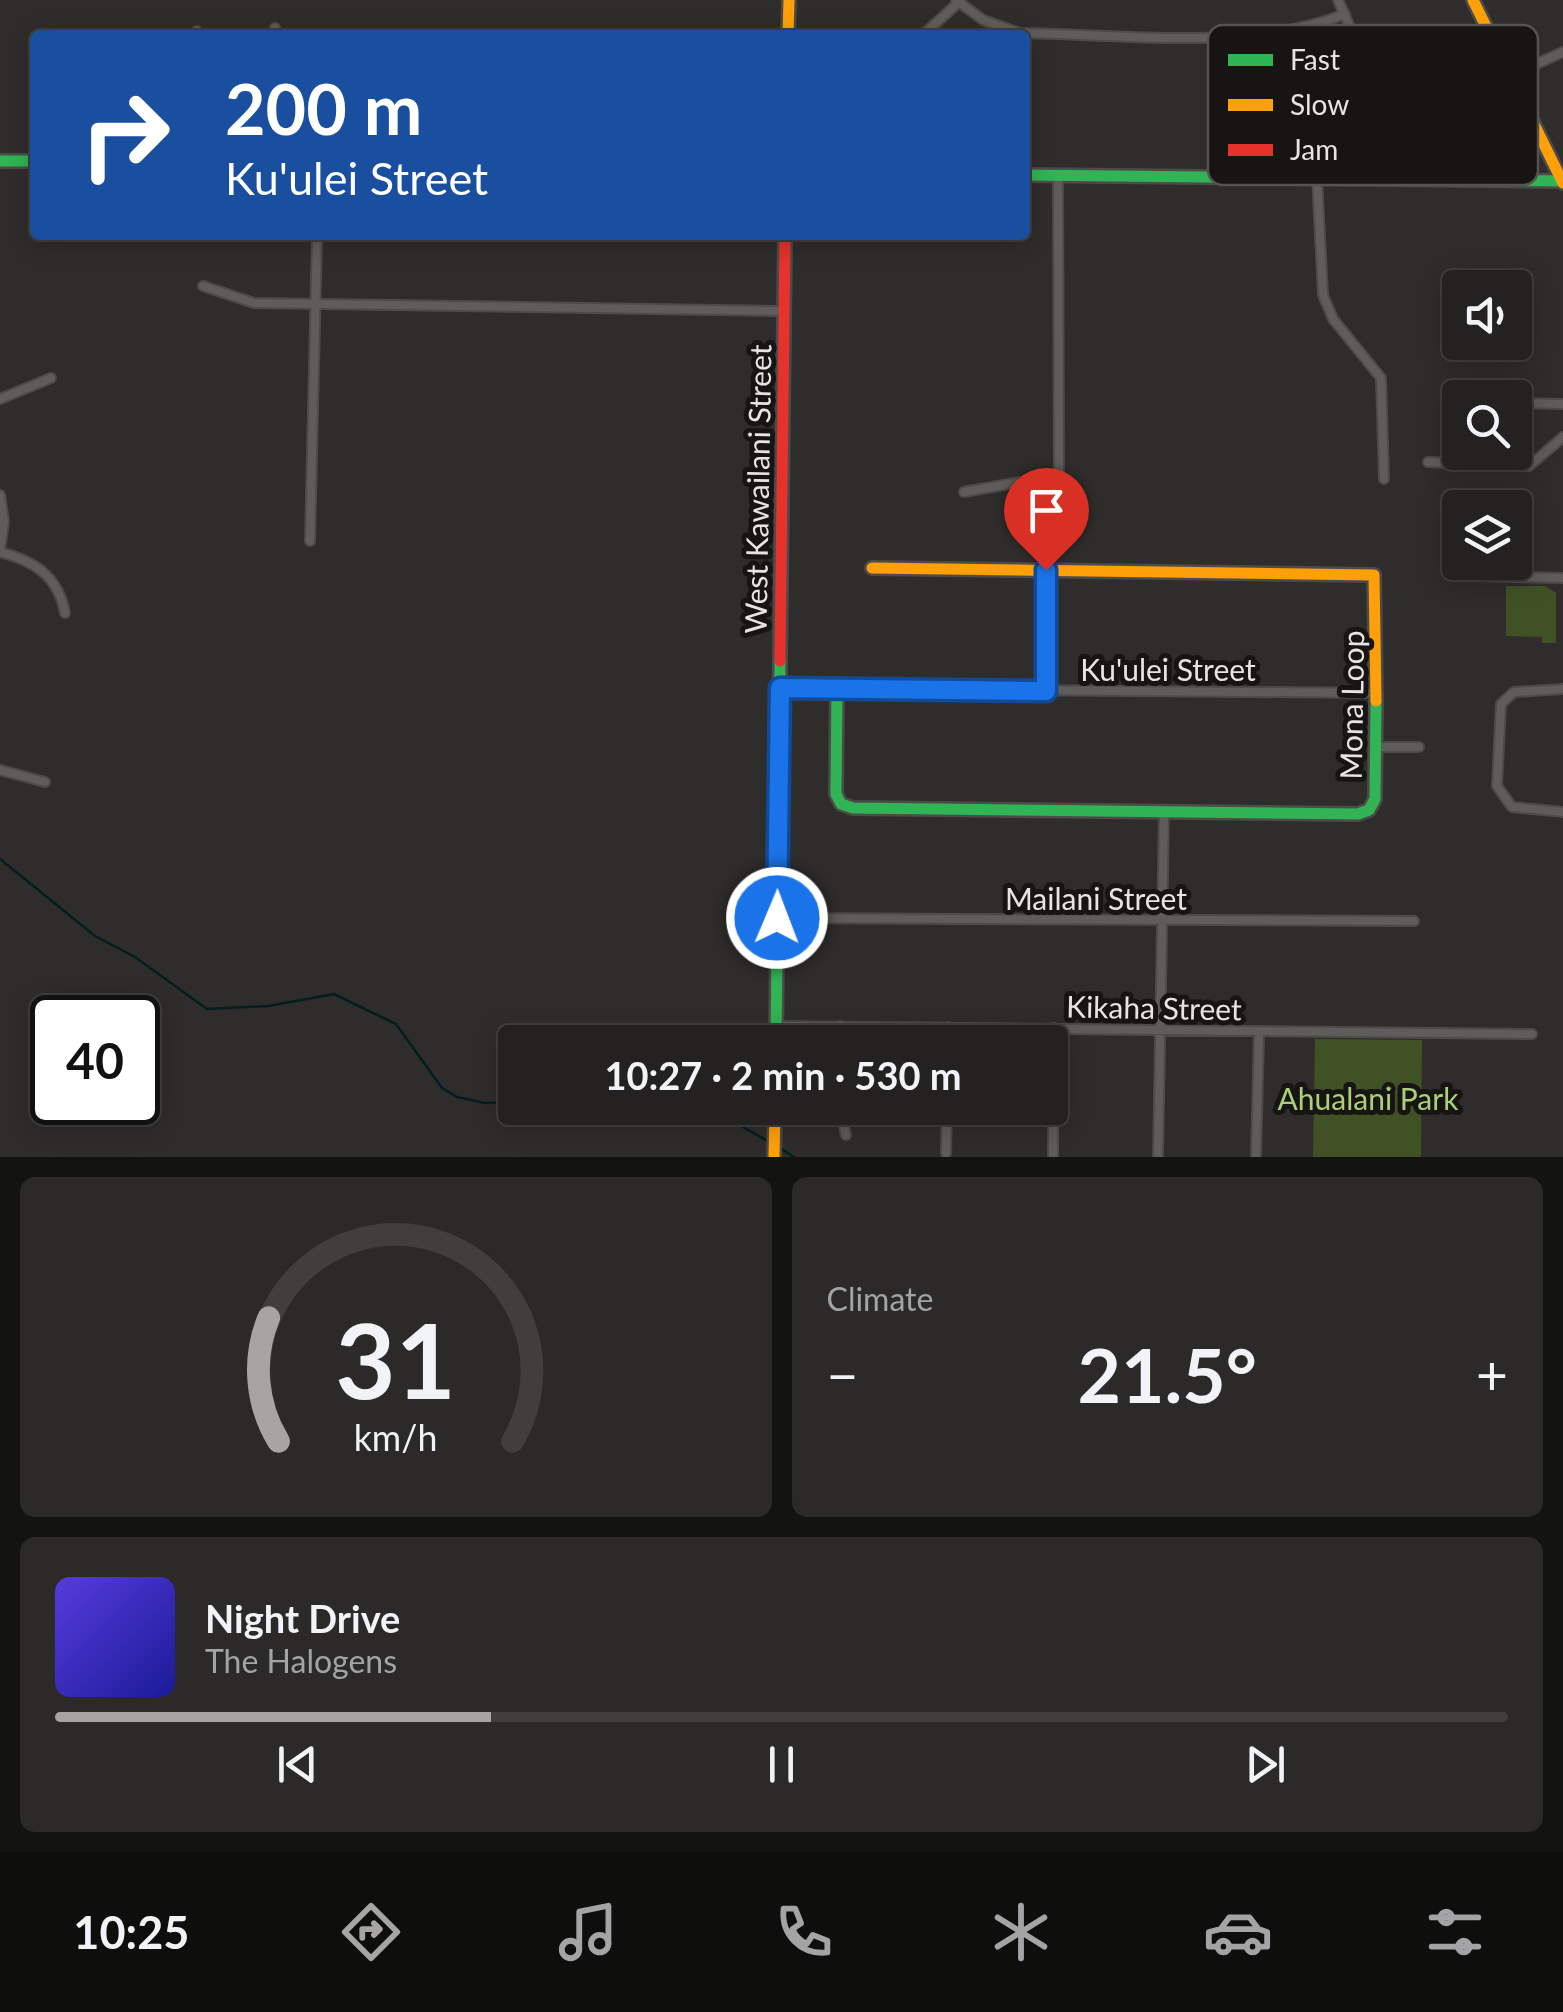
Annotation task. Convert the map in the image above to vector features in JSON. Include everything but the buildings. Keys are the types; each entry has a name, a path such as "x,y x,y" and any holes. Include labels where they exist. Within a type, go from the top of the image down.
{"street":[{"path":"788,30 789,0"},
{"path":"1338,0 1350,25"},
{"path":"1473,0 1486,25"},
{"path":"929,30 957,2 983,20 1011,30"},
{"path":"1318,25 1345,14"},
{"path":"1030,33 1208,35"},
{"path":"1538,63 1563,52"},
{"path":"1538,130 1562,182"},
{"path":"0,161 30,161"},
{"path":"1030,175 1208,177"},
{"path":"1058,175 1059,485"},
{"path":"1317,185 1322,295 1334,319 1381,378 1384,479"},
{"path":"310,541 317,240"},
{"name":"West Kawailani Street","path":"776,1025 785,240"},
{"path":"203,286 254,304 783,311"},
{"path":"0,400 50,378"},
{"path":"1532,403 1563,404"},
{"path":"1428,462 1529,466 1563,437"},
{"path":"964,492 1020,482 1044,486 1060,471"},
{"path":"0,494 4,522 0,551 24,559 46,573 62,595 65,612"},
{"name":"Mona Loop","path":"837,689 836,794 841,804 1358,814 1370,810 1374,799 1374,576 872,568"},
{"path":"1046,570 1046,691"},
{"path":"1532,577 1563,578"},
{"name":"Ku'ulei Street","path":"780,688 1376,693"},
{"path":"1563,689 1522,690 1506,696 1500,713 1497,786 1512,807 1563,812"},
{"path":"1376,746 1419,747"},
{"path":"0,770 45,782"},
{"path":"1158,1157 1164,813"},
{"name":"Mailani Street","path":"777,918 1414,922"},
{"name":"Kikaha Street","path":"1068,1028 1532,1034"},
{"path":"1256,1157 1259,1031"},
{"path":"774,1157 775,1125"},
{"path":"844,1125 846,1135"},
{"path":"946,1153 947,1125"},
{"path":"1053,1125 1053,1156"}],"green space":[{"path":"1506,586 1545,586 1556,593 1556,643 1542,643 1542,637 1506,636"},
{"name":"Ahualani Park","path":"1315,1039 1422,1040 1421,1157 1313,1157"}],"waterway":[{"path":"0,859 95,936 135,957 207,1009 268,1006 334,994 396,1024 442,1088 457,1097 498,1103"},
{"path":"740,1125 771,1143"},
{"path":"778,1147 794,1157"}],"traffic: fast":[{"path":"0,161 30,161"},
{"path":"1030,175 1208,177"},
{"path":"1538,181 1562,181"},
{"path":"776,1025 780,661"},
{"path":"837,689 836,794 841,804 853,808 1358,814 1369,810 1375,799 1376,701"}],"traffic: slow":[{"path":"788,30 789,0"},
{"path":"1473,0 1485,25"},
{"path":"1538,132 1563,183"},
{"path":"872,568 1374,575 1376,701"},
{"path":"774,1157 775,1125"}],"traffic: jam":[{"path":"780,661 785,240"}],"route":[{"path":"777,918 780,688 1046,691 1046,570"}]}
